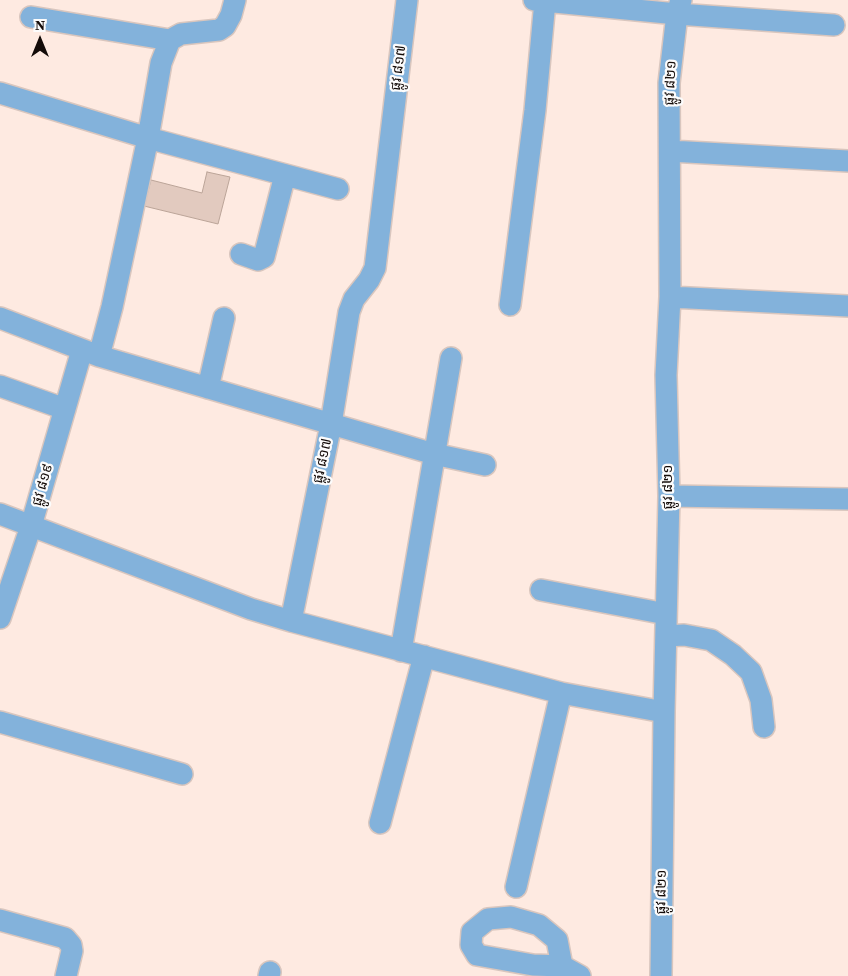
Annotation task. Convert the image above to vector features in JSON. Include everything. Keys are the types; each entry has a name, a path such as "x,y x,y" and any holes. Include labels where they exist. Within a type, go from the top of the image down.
{"street":[{"path":"31,17 170,40 181,34 219,30 225,26 231,15 235,0"},
{"name":"ផ្លូវ ៨១៧","path":"291,621 331,424 349,312 354,299 369,280 375,268 407,0"},
{"path":"510,305 535,110 540,0 679,7 834,25"},
{"name":"ផ្លូវ ៨២១","path":"660,976 669,496 666,375 670,297 669,83 679,7"},
{"name":"ផ្លូវ ៨១៩","path":"0,618 31,526 65,409 112,307 148,138 161,63 170,40"},
{"path":"0,93 148,138 338,189"},
{"path":"670,150 848,161"},
{"path":"241,254 258,260 264,257 285,175"},
{"path":"670,297 848,306"},
{"path":"0,318 91,353 434,454 485,464"},
{"path":"208,388 224,318"},
{"path":"402,650 451,358"},
{"path":"0,386 65,409"},
{"path":"669,496 848,499"},
{"path":"0,514 251,609 291,621 561,692 664,712"},
{"path":"541,590 666,614"},
{"path":"666,636 684,635 711,640 745,666 751,672 761,700 764,727"},
{"path":"380,822 424,656"},
{"path":"516,887 561,692"},
{"path":"0,722 182,774"},
{"path":"0,920 65,938 71,945 72,951 66,976"}],"building":[{"path":"207,172 230,177 218,224 144,206 151,180 202,193"}]}
